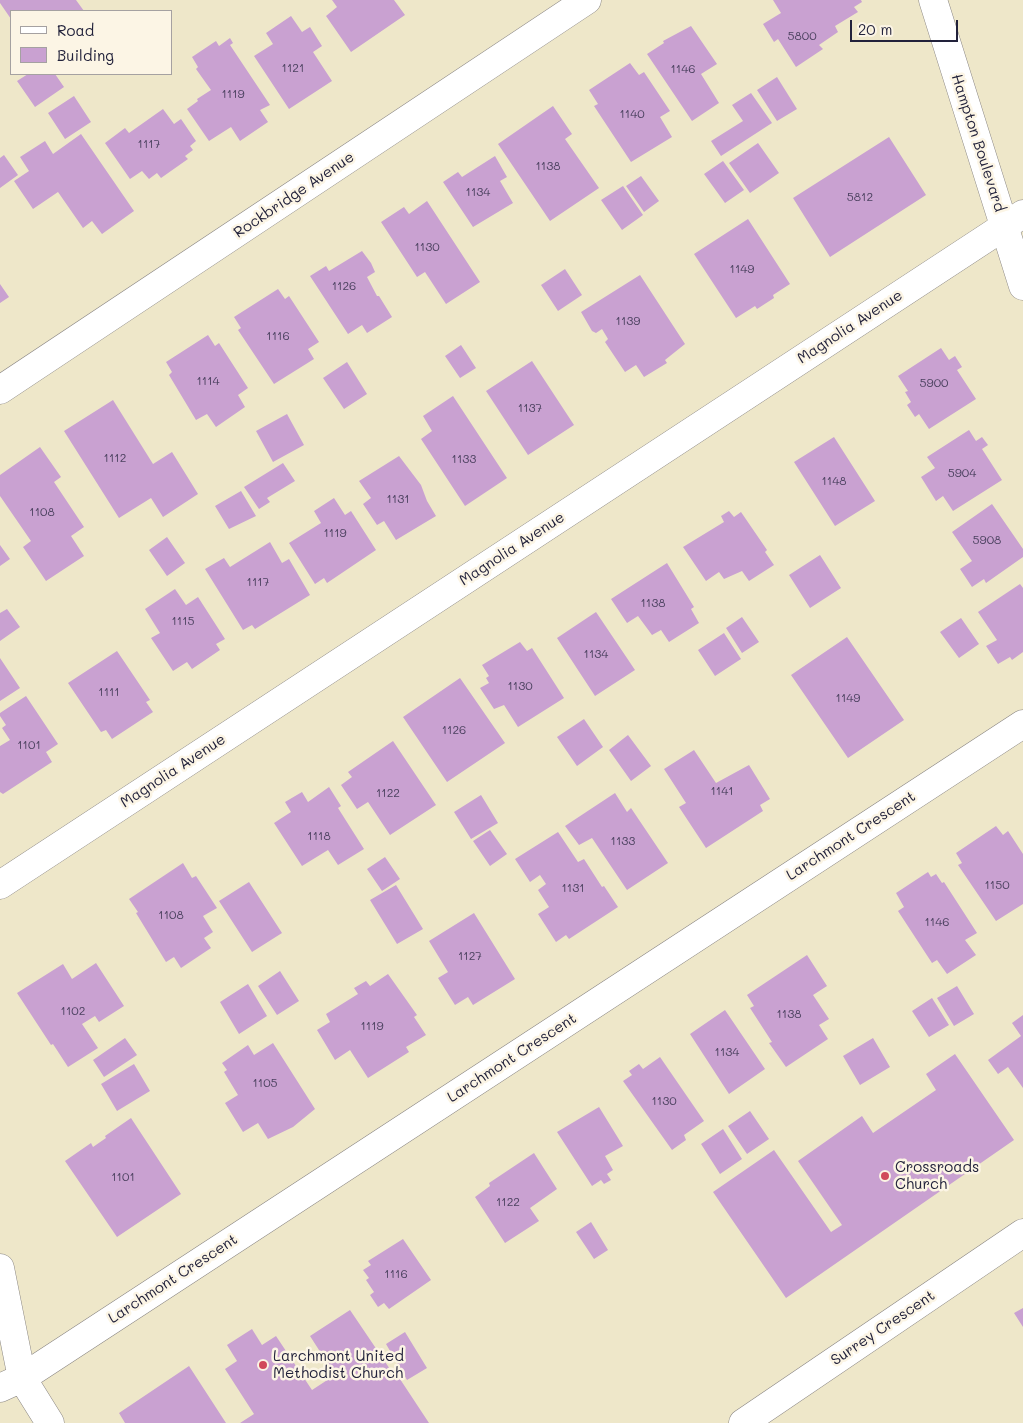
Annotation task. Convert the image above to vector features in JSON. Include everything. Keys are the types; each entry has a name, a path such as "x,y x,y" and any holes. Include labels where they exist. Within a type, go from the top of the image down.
{"street":[{"name":"Rockbridge Avenue","path":"0,390 587,0"},
{"name":"Hampton Boulevard","path":"933,0 1014,220 1023,286"},
{"name":"Magnolia Avenue","path":"0,885 1014,220"},
{"name":"Larchmont Crescent","path":"11,1383 1023,724"},
{"name":"Surrey Crescent","path":"743,1423 1023,1233"},
{"path":"0,1268 11,1383 50,1423"}],"building":[{"path":"0,0 76,0 83,10 10,10 10,18"},
{"path":"332,0 394,0 405,15 351,52 326,16 337,7"},
{"path":"773,0 861,0 862,2 854,7 858,12 835,26 838,32 819,45 823,49 796,67 778,39 774,42 763,24 781,13"},
{"path":"291,16 302,32 310,27 322,46 313,52 332,81 289,109 254,56 273,44 266,33"},
{"path":"691,26 717,64 701,74 719,103 692,121 647,54 664,43 663,41"},
{"path":"230,38 233,43 230,45 270,105 260,110 268,122 240,141 231,127 209,141 187,109 198,101 197,99 211,90 196,69 198,67 192,57 216,41 219,46"},
{"path":"630,63 639,75 644,72 670,111 660,117 672,137 631,162 594,106 598,104 589,90"},
{"path":"26,75 56,75 64,87 35,107 17,81"},
{"path":"777,77 797,109 777,121 757,90"},
{"path":"751,93 772,123 721,156 711,141 743,121 732,105"},
{"path":"74,96 91,122 65,139 48,113"},
{"path":"553,106 572,134 565,139 599,188 550,221 498,144"},
{"path":"163,109 174,124 181,119 196,141 190,146 193,150 185,156 188,159 161,178 157,173 149,179 142,171 130,179 105,143 125,128 129,133"},
{"path":"81,134 134,211 102,234 92,221 83,228 58,192 33,209 14,181 29,171 20,157 45,141 53,154"},
{"path":"889,137 926,195 830,257 793,198"},
{"path":"758,143 779,173 750,193 729,163"},
{"path":"4,155 18,175 0,188 0,158"},
{"path":"495,156 507,177 500,181 513,203 473,227 443,182 458,172 462,177"},
{"path":"723,161 744,190 725,203 704,174"},
{"path":"641,176 659,201 644,212 626,186"},
{"path":"623,186 643,215 622,230 601,200"},
{"path":"427,201 480,282 446,304 425,272 417,277 381,222 404,207 409,214"},
{"path":"748,219 790,284 757,309 755,306 736,318 694,254"},
{"path":"362,251 375,272 367,277 377,296 379,296 392,317 367,333 362,325 348,334 310,276 326,266 329,271"},
{"path":"565,269 582,295 558,311 541,285"},
{"path":"640,275 685,344 665,360 667,363 644,377 636,365 625,372 605,342 608,339 602,329 596,333 592,331 581,312"},
{"path":"0,284 9,297 0,303"},
{"path":"278,289 285,299 289,296 319,342 308,349 314,359 274,384 238,330 241,328 234,317"},
{"path":"208,335 215,346 219,343 248,388 238,395 245,407 216,427 207,414 196,420 169,375 172,372 166,362"},
{"path":"461,345 476,368 460,378 445,356"},
{"path":"941,348 949,360 955,356 962,367 957,370 976,399 929,429 919,414 915,417 907,405 911,402 905,392 908,391 898,376"},
{"path":"532,361 574,425 528,455 486,391"},
{"path":"347,362 367,394 344,409 323,378"},
{"path":"453,396 507,478 465,506 421,439 432,431 423,416"},
{"path":"113,400 153,464 172,452 198,494 163,517 151,498 119,518 64,431"},
{"path":"287,414 304,445 273,462 256,431"},
{"path":"969,430 976,441 982,437 988,445 982,449 1002,480 953,511 943,496 936,501 921,477 935,468 927,457"},
{"path":"834,437 875,501 835,526 794,462"},
{"path":"40,447 61,477 54,482 84,527 71,536 84,556 46,581 23,547 31,541 0,496 0,475"},
{"path":"399,456 421,485 427,501 436,516 396,540 384,521 377,525 363,504 371,498 359,481"},
{"path":"283,463 295,481 267,498 270,502 259,509 244,487"},
{"path":"241,491 256,516 229,529 215,506"},
{"path":"334,498 345,515 351,511 376,550 327,583 324,578 315,584 289,543 321,523 314,511"},
{"path":"992,504 1023,549 1023,557 986,583 984,579 972,587 960,569 972,561 952,532"},
{"path":"729,511 734,517 741,512 767,550 765,552 774,565 749,581 742,571 724,579 719,572 706,581 683,547 724,522 721,516"},
{"path":"167,537 185,563 167,576 149,550"},
{"path":"270,542 282,563 289,559 310,595 255,629 252,625 243,630 205,569 224,558 230,567"},
{"path":"0,545 10,559 0,566"},
{"path":"820,555 841,588 810,608 789,575"},
{"path":"667,563 694,607 691,609 699,623 669,642 661,630 652,635 638,616 627,623 611,599"},
{"path":"1020,584 1023,588 1023,652 1012,660 1010,657 998,664 986,646 997,640 978,612"},
{"path":"175,589 186,605 198,597 225,639 216,644 220,650 192,669 187,662 173,671 151,638 160,633 145,609"},
{"path":"7,609 20,627 0,641 0,613"},
{"path":"596,612 635,670 595,696 557,638"},
{"path":"742,617 759,642 742,653 726,628"},
{"path":"961,618 979,644 959,658 940,632"},
{"path":"724,633 741,659 715,676 698,650"},
{"path":"847,637 904,720 848,758 791,675"},
{"path":"520,642 527,651 532,648 564,698 518,727 504,705 494,709 480,688 489,683 486,678 489,676 482,665"},
{"path":"117,651 150,700 146,702 153,712 112,739 106,730 101,732 68,683"},
{"path":"0,658 20,688 0,701"},
{"path":"460,678 505,743 447,782 403,717"},
{"path":"26,696 58,744 46,752 52,762 3,794 0,792 0,746 10,740 2,728 6,725 0,713"},
{"path":"584,719 603,747 577,766 557,737"},
{"path":"628,735 651,766 631,781 609,750"},
{"path":"393,741 436,805 390,835 368,802 357,809 341,785 352,777 348,772"},
{"path":"694,750 716,783 749,765 770,799 760,805 763,811 706,848 679,807 686,803 664,769"},
{"path":"329,787 341,806 338,808 364,849 338,865 328,850 302,866 274,823 291,812 285,802 302,792 308,802"},
{"path":"615,793 627,812 631,808 668,863 627,890 592,838 579,845 565,826"},
{"path":"481,795 498,823 471,839 454,812"},
{"path":"996,826 1003,835 1008,831 1023,854 1023,904 996,921 958,865 962,863 956,853"},
{"path":"490,830 507,854 490,866 473,841"},
{"path":"558,832 578,862 584,859 618,907 569,939 566,935 556,942 538,914 549,907 538,890 546,884 540,875 530,882 515,859"},
{"path":"385,857 400,879 382,891 367,869"},
{"path":"183,863 192,878 196,876 217,908 203,916 213,932 204,938 211,948 181,968 174,957 166,962 129,899"},
{"path":"928,872 931,877 936,874 942,883 944,882 977,933 965,940 976,955 947,974 937,960 932,963 898,911 904,907 896,893"},
{"path":"249,882 282,933 252,952 219,901"},
{"path":"396,885 423,929 397,944 370,900"},
{"path":"474,913 515,979 473,1005 468,997 455,1005 438,978 448,972 429,941"},
{"path":"807,955 827,986 813,995 829,1019 819,1025 828,1039 786,1067 769,1043 772,1042 750,1008 754,1006 747,995"},
{"path":"96,963 124,1006 99,1022 95,1016 82,1024 98,1048 68,1067 53,1044 51,1045 17,993 63,964 72,979"},
{"path":"280,971 299,1001 277,1015 258,986"},
{"path":"388,974 417,1015 414,1017 426,1035 406,1047 409,1052 368,1078 350,1050 335,1060 317,1030 330,1022 326,1014 358,994 354,988 366,981 370,986"},
{"path":"248,984 267,1016 239,1034 220,1002"},
{"path":"957,986 974,1014 954,1026 937,998"},
{"path":"932,998 949,1025 929,1037 912,1011"},
{"path":"725,1010 765,1069 729,1094 690,1034"},
{"path":"1023,1015 1023,1088 1008,1067 998,1074 988,1060 1021,1036 1012,1023"},
{"path":"125,1038 137,1055 104,1077 93,1060"},
{"path":"873,1038 890,1067 860,1085 843,1056"},
{"path":"273,1043 315,1109 293,1127 268,1139 258,1123 243,1132 225,1103 238,1095 224,1072 227,1070 222,1063 248,1045 254,1055"},
{"name":"Crossroads Church","path":"955,1054 1014,1140 786,1298 713,1192 774,1150 831,1232 842,1225 798,1161 862,1116 873,1133 936,1090 926,1074"},
{"path":"660,1057 704,1121 684,1135 686,1140 672,1150 623,1081 632,1075 629,1071 639,1064 643,1069"},
{"path":"134,1064 150,1091 117,1111 101,1084"},
{"path":"599,1107 623,1146 605,1156 613,1170 607,1174 611,1180 604,1184 601,1180 592,1186 557,1132"},
{"path":"750,1111 769,1139 747,1154 728,1126"},
{"path":"131,1118 181,1194 117,1237 65,1161 91,1143 93,1147"},
{"path":"723,1129 742,1159 720,1174 701,1144"},
{"path":"534,1153 557,1189 530,1208 539,1221 505,1243 475,1197 490,1186 489,1183"},
{"path":"591,1222 608,1250 594,1259 576,1232"},
{"path":"403,1239 431,1280 389,1309 384,1303 378,1307 370,1295 374,1292 366,1280 369,1278 363,1270 371,1265 368,1261"},
{"path":"1023,1308 1023,1327 1014,1313"},
{"name":"Larchmont United Methodist Church","path":"350,1310 396,1378 398,1376 429,1423 240,1423 254,1414 225,1369 237,1361 227,1345 252,1329 262,1345 276,1336 312,1390 335,1375 310,1336"},
{"path":"405,1332 427,1368 407,1380 386,1344"},
{"path":"189,1366 226,1423 125,1423 119,1413"}],"place":[{"name":"Crossroads Church","path":"885,1176"},
{"name":"Larchmont United Methodist Church","path":"263,1365"}]}
